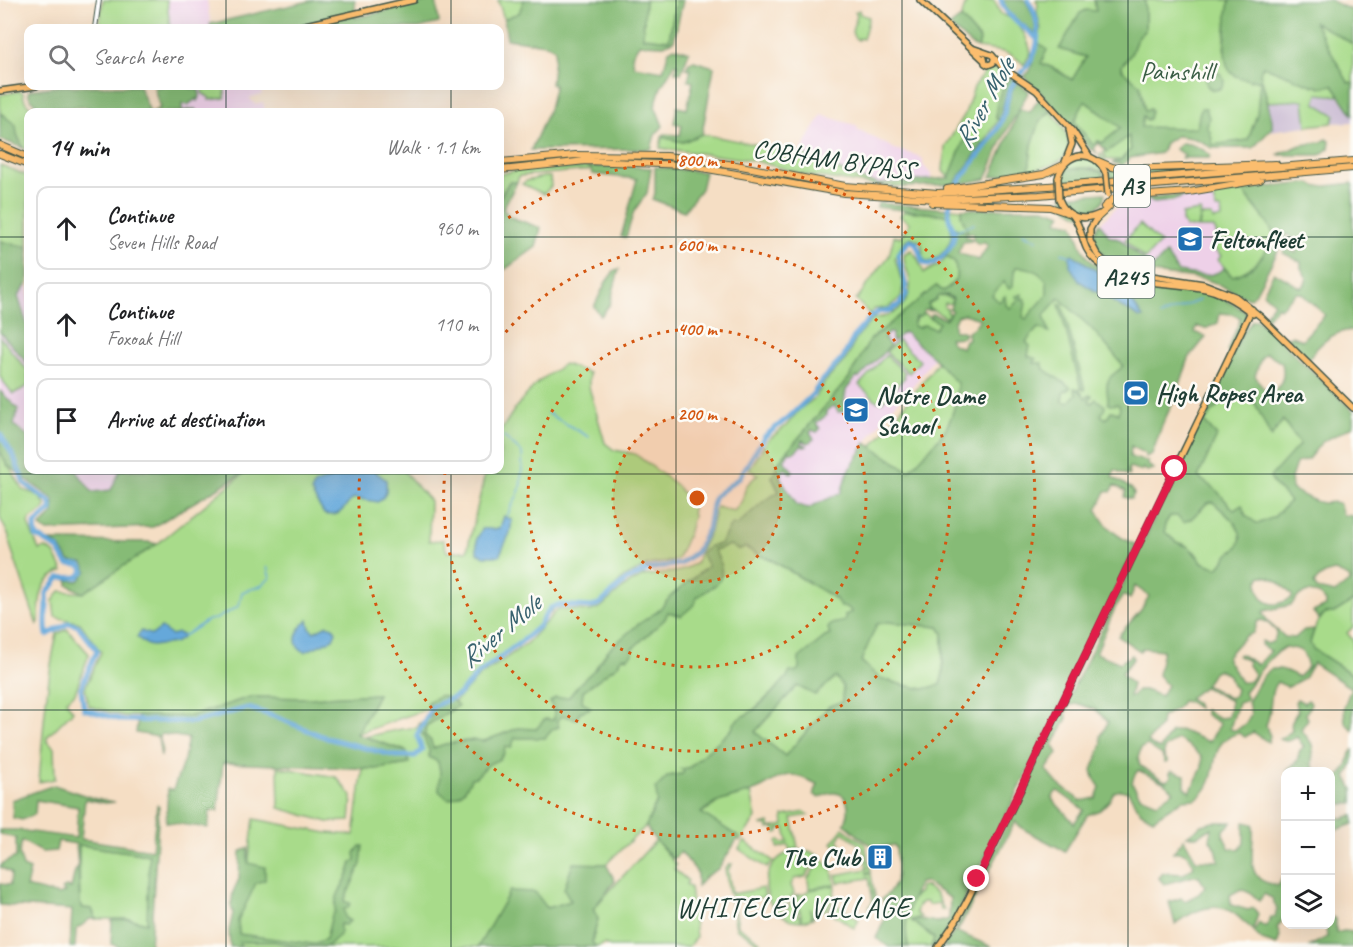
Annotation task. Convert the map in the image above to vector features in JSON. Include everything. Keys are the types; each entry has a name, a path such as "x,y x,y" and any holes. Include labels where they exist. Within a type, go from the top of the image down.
{"highway":[{"path":"0,145 24,155"},
{"path":"0,154 24,163"},
{"name":"COBHAM BYPASS","path":"504,162 576,155 667,156 736,165 845,186 964,199 1299,173"},
{"name":"COBHAM BYPASS","path":"504,170 586,161 685,165 869,196 937,196"},
{"path":"1098,161 1119,169 1288,163 1306,165"},
{"name":"A3","path":"1306,165 1353,161"},
{"path":"937,196 972,185 1044,174 1064,164"},
{"name":"COBHAM BYPASS","path":"964,199 1306,165"},
{"name":"A3","path":"1299,173 1353,168"},
{"path":"1104,207 1116,198 1189,192 1299,173"},
{"path":"1098,216 1117,201 1139,197"},
{"path":"964,199 1050,207 1070,214"}],"main road":[{"path":"309,24 414,0"},
{"path":"920,0 972,48 985,57 986,64 992,62 1006,70 1027,83 1043,97 1090,157"},
{"path":"0,91 24,88"},
{"path":"1064,164 1076,156 1090,157 1098,161 1106,174 1108,195 1098,216 1088,218 1070,214 1063,208 1059,199 1058,178 1072,144 1068,127"},
{"name":"A245","path":"1070,214 1080,226 1083,244 1088,252 1108,270 1129,278 1212,291 1226,296 1267,323 1353,408"},
{"name":"A245","path":"1098,216 1090,229 1090,242 1097,254 1110,265 1131,273 1177,279 1220,289 1235,296 1250,313"},
{"path":"938,947 964,907 1250,313"}],"street":[{"path":"96,24 99,0"}],"shaded area":[{"path":"167,0 207,0 210,24 170,24"},
{"path":"155,90 261,90 262,95 250,99 255,104 263,102 264,108 160,108"},
{"path":"1318,94 1339,96 1353,115 1353,122 1332,123 1335,115 1315,103"},
{"path":"1305,100 1307,126 1270,131 1272,121 1268,102"},
{"path":"822,115 858,126 857,130 895,149 923,159 923,165 931,174 931,181 878,184 857,178 800,153"},
{"name":"Feltonfleet","path":"1312,184 1277,255 1255,294 1250,298 1211,281 1122,267 1107,259 1096,245 1095,229 1120,203 1150,198"},
{"path":"24,288 24,315 18,295"},
{"name":"Notre Dame School","path":"899,318 934,358 887,414 857,455 847,474 841,493 808,508 787,509 772,477 780,460"},
{"path":"0,332 24,359 24,434 14,425 18,409 0,391"},
{"path":"79,474 118,474 111,491 92,492"}],"green space":[{"path":"103,0 167,0 170,24 100,24"},
{"path":"314,0 355,0 355,18 436,0 439,23 435,24 210,24"},
{"path":"498,0 524,0 519,13 504,19"},
{"path":"524,0 645,0 643,37 669,40 676,0 683,0 674,40 664,45 639,44 632,55 634,66 663,71 669,50 674,47 689,52 681,73 675,72 678,65 675,64 661,87 655,106 663,126 655,135 651,149 531,150 549,109 555,84 551,84 555,49 546,44 507,39 504,19 519,13"},
{"path":"645,0 676,0 669,40 643,37"},
{"path":"967,0 994,0 1001,14 1017,24 1027,40 1031,53 1024,65 1014,56 978,48 980,40 961,18"},
{"path":"1003,0 1025,0 1035,21 1035,34 1013,16"},
{"name":"Painshill","path":"1036,0 1107,0 1063,50 1086,57 1072,80 1058,70 1033,61 1041,29"},
{"path":"1094,0 1145,0 1145,30 1137,38 1131,54 1122,65 1122,70 1140,85 1145,111 1150,109 1151,111 1149,119 1143,116 1141,127 1196,128 1200,110 1206,108 1209,118 1207,128 1210,131 1213,145 1248,140 1257,114 1260,80 1239,78 1228,68 1226,62 1225,44 1230,0 1330,0 1353,11 1353,44 1314,22 1348,82 1353,83 1353,115 1333,85 1314,86 1263,66 1260,73 1272,128 1253,148 1211,148 1195,139 1176,136 1165,143 1161,153 1130,158 1123,165 1112,163 1121,160 1131,149 1129,136 1107,152 1099,143 1094,148 1097,154 1024,77 1030,71 1038,42 1047,50 1041,63 1072,80 1086,57 1059,49 1080,13 1086,10 1096,11","holes":["1085,101 1121,128 1102,143 1098,141 1093,145 1074,122"]},
{"name":"Painshill","path":"1145,0 1233,0 1228,6 1224,49 1250,81 1260,79 1263,138 1209,146 1203,132 1136,130 1122,65 1131,54 1137,38 1145,30"},
{"path":"859,10 860,14 869,17 863,39 858,40 852,32 857,15 855,12"},
{"path":"961,18 980,40 978,48 971,45 950,26"},
{"path":"1313,21 1353,44 1353,83 1348,82"},
{"path":"690,62 714,67 702,134 683,142 662,137 664,134 680,135 682,125 674,123 677,107 687,109 693,82 688,80 691,69 686,68"},
{"path":"1263,66 1315,86 1334,84 1339,96 1318,94 1315,103 1335,115 1332,123 1307,126 1304,100 1268,102 1260,73"},
{"path":"992,68 1009,77 1000,92 996,118 999,119 984,143 964,141 949,178 943,171 945,147 965,114 974,87 986,70"},
{"path":"1215,72 1221,75 1224,81 1221,87 1215,90 1209,87 1206,81 1209,75"},
{"path":"1009,77 1014,80 1007,90 999,119 996,119 999,97"},
{"path":"1017,82 1029,91 1005,134 986,179 959,184 1003,121 1012,90"},
{"path":"30,90 141,90 148,108 41,108 34,103 28,93"},
{"path":"155,90 199,90 200,97 197,101 196,99 188,105 182,104 182,108 160,108"},
{"path":"202,90 225,90 225,98 209,100 210,98 202,93"},
{"path":"20,91 25,101 33,108 24,108 24,148 5,115 0,113 0,95"},
{"path":"1039,99 1051,111 1040,121 1032,145 1029,170 991,177 1020,109 1030,112"},
{"path":"1084,101 1121,128 1102,143 1099,141 1093,145 1074,121"},
{"path":"1051,111 1066,134 1068,151 1064,158 1056,163 1029,170 1032,145 1040,121"},
{"path":"0,113 16,125 23,148 0,139"},
{"path":"702,134 800,153 857,178 878,184 905,182 905,187 874,185 811,176 752,160 660,148 662,137 683,142"},
{"path":"1129,136 1131,149 1121,160 1102,160 1100,154 1105,158 1103,153"},
{"path":"1326,139 1330,141 1329,148 1320,155 1277,155 1301,145 1322,142"},
{"path":"964,140 984,143 954,184 905,187 905,182 949,178"},
{"path":"1182,143 1200,148 1210,155 1209,158 1182,158 1185,155 1175,149"},
{"path":"1085,158 1096,163 1104,173 1099,170 1082,168 1071,170 1061,176 1069,163"},
{"path":"0,165 24,174 24,246 0,241"},
{"path":"590,167 591,170 519,176 517,182 509,182 504,190 504,173 519,170"},
{"path":"590,167 651,168 647,193 634,211 626,237 621,237 637,179 592,174"},
{"path":"655,167 705,172 701,189 684,211 652,199 655,194"},
{"path":"1084,168 1102,172 1104,178 1061,182 1061,176 1069,169"},
{"path":"1206,168 1206,170 1110,178 1110,169"},
{"path":"550,177 551,186 544,194 522,184 526,181"},
{"path":"509,182 517,182 504,207 504,190"},
{"path":"1309,183 1318,187 1353,183 1353,330 1333,335 1308,359 1287,337 1292,336 1302,340 1325,315 1301,293 1296,293 1280,308 1278,306 1267,318 1264,316 1274,303 1263,293 1274,272 1301,288 1307,278 1301,268 1301,262 1283,253 1285,249 1296,253 1299,244 1287,234 1255,294 1250,298 1207,280 1148,272 1119,264 1098,248 1094,238 1100,223 1109,236 1121,240 1152,268 1166,254 1178,272 1208,275 1224,268 1232,276 1246,271 1258,262 1274,235 1244,192 1183,197 1154,203 1145,199"},
{"path":"1244,192 1274,235 1258,261 1246,271 1232,276 1218,260 1221,256 1212,247 1217,235 1214,228 1199,228 1201,216 1212,216 1213,220 1222,218 1221,209 1216,209 1212,196"},
{"path":"1105,193 1102,202 1094,208 1093,212 1083,211 1080,215 1068,208 1062,196"},
{"path":"878,203 948,209 947,215 877,207"},
{"path":"951,208 962,209 961,215 968,233 955,228 950,218"},
{"path":"1044,208 1062,214 1057,221 1073,224 1087,257 1103,270 1132,281 1209,293 1246,312 1246,321 1230,353 1227,351 1241,318 1232,314 1220,313 1218,323 1205,329 1197,326 1195,332 1206,337 1189,358 1152,454 1145,457 1145,454 1131,446 1130,457 1148,462 1148,465 1154,469 1147,471 1143,468 1141,471 1130,467 1129,476 1115,470 1112,477 1132,489 1134,494 1131,499 1124,497 1126,491 1114,485 1111,492 1106,491 1097,510 1113,532 1136,545 1057,713 952,923 935,947 931,947 934,938 911,920 939,922 949,919 950,898 925,882 919,883 910,906 906,929 908,946 889,947 876,938 885,914 882,899 893,887 897,876 896,848 894,845 872,845 861,839 844,823 848,814 846,799 833,793 819,798 814,794 818,784 797,776 787,775 754,791 714,804 701,813 739,837 718,869 706,876 697,887 697,872 681,852 673,859 651,835 646,826 657,802 656,788 668,776 682,774 684,771 681,769 690,767 732,729 736,721 758,706 790,672 799,669 799,658 830,635 828,628 832,624 845,621 845,615 852,612 847,607 840,607 836,599 772,560 745,547 738,550 730,545 714,549 722,572 719,581 697,597 695,604 681,616 668,612 665,619 632,649 633,653 627,658 623,657 619,664 583,691 582,701 591,708 580,712 577,719 563,716 557,721 559,727 553,729 545,738 515,738 511,748 505,747 500,759 489,764 476,777 471,778 459,795 448,799 439,791 438,762 429,757 429,750 418,724 433,716 427,702 441,695 453,700 458,706 426,726 425,735 431,741 433,748 474,740 484,741 518,728 536,729 545,719 554,720 554,711 550,702 555,698 569,697 595,669 608,650 637,625 658,611 672,595 708,566 701,553 710,546 720,544 731,525 737,525 765,500 779,492 772,477 780,460 849,378 870,340 936,286 943,291 954,282 956,271 954,261 946,257 954,240 955,228 967,232 965,236 971,238 971,241 963,242 958,253 979,260 988,246 984,242 979,244 973,240 974,233 968,233 961,215 962,209","holes":["1077,257 1125,291 1142,318 1079,281","1016,267 1034,270 1047,282 1047,295 1026,319 1023,317 1026,300 1021,299 1022,294 1016,296 1018,301 1010,308 1006,305 1005,296 999,302 992,295 1004,282 1009,289 1013,286","946,295 953,298 950,309 952,310 947,318 932,314 930,317 939,323 935,329 924,325 918,328 913,326 915,317 920,317 925,310 932,311 928,308 928,304 937,299 937,296","1059,298 1092,329 1123,365 1111,377 1107,385 1108,403 1118,404 1120,408 1118,413 1111,411 1106,419 1101,415 1105,406 1096,399 1092,403 1089,401 1092,396 1089,395 1086,398 1074,388 1076,394 1068,403 1062,401 1063,393 1070,387 1044,369 1042,363 1034,363 1036,359 1028,356 1030,346 1026,342 1038,328 1049,332 1044,315","964,314 980,319 967,333 968,339 965,340 962,348 951,343 949,338 963,337 965,333 954,331 957,316","904,332 934,358 957,383 956,398 949,423 936,442 909,471 866,443 847,474 841,493 808,508 797,505 780,477 784,468 791,473 793,471 784,461 789,452 794,452 801,446 807,446 801,443 802,440 808,443 814,439 810,432 812,430 817,432 820,429 816,423 827,415 826,411 834,405 838,412 847,411 848,408 844,403 846,390 856,377 859,378 890,346 884,338 888,333 892,333 892,342","888,622 939,627 943,633 943,674 940,685 924,689 879,678 861,661 877,624","836,677 843,687 842,702 829,706 785,756 755,732 797,686 815,695"]},
{"path":"504,210 510,217 541,228 536,247 504,270"},
{"path":"904,211 947,215 951,228 950,240 942,253 930,262 924,260 921,242 911,237 905,240 895,258 903,286 901,297 888,308 874,309 870,314 856,300 889,256 894,236 901,237 910,223 900,216"},
{"path":"1201,211 1198,228 1185,227 1182,214"},
{"path":"1140,224 1160,243 1145,259 1125,240"},
{"path":"0,241 24,246 24,288 18,296 24,315 24,359 0,332"},
{"path":"1014,242 1189,358 1177,393 1149,454 1121,440 1105,471 981,302"},
{"path":"911,250 924,273 940,264 946,257 954,261 956,279 943,292 937,286 870,340 849,378 780,460 772,477 779,492 732,536 860,614 682,774 668,776 646,826 606,864 573,864 571,901 547,908 510,891 478,947 240,947 238,921 243,905 254,819 327,833 354,835 363,768 375,769 409,764 407,751 364,737 422,727 433,711 453,703 479,677 527,643 558,609 591,611 601,607 625,586 643,576 680,571 697,563 710,531 716,507 734,511 742,501 746,486 758,474 749,470 768,440 815,398 824,383 847,358 857,337 874,318 895,312 905,303 910,290 910,282 904,254"},
{"path":"619,269 610,304 601,316 594,307 606,282 615,270"},
{"path":"937,296 952,299 951,304 945,303 944,307 949,313 947,318 926,306"},
{"path":"1059,304 1062,304 1085,390 1081,389"},
{"path":"923,313 939,323 935,329 924,325 918,328 913,325 916,319 914,317 920,317"},
{"path":"1252,320 1265,326 1353,411 1353,426 1322,442 1308,459 1296,463 1291,478 1292,489 1316,502 1339,503 1343,515 1353,516 1353,601 1334,613 1325,613 1319,619 1313,612 1326,606 1326,602 1319,594 1308,592 1300,595 1291,605 1264,611 1263,614 1269,623 1285,637 1295,638 1304,630 1314,629 1310,643 1313,649 1353,675 1353,730 1345,723 1344,707 1351,688 1313,663 1304,678 1288,687 1277,682 1272,691 1266,725 1270,736 1268,742 1253,732 1245,737 1239,733 1227,738 1220,745 1205,791 1196,799 1182,800 1153,819 1141,812 1128,792 1121,790 1114,792 1100,810 1087,815 1065,851 1025,830 1015,822 957,932 992,947 943,947 955,931 1241,336","holes":["1266,353 1282,363 1282,380 1271,392 1263,388 1255,376 1261,358","1228,394 1255,403 1271,437 1283,420 1300,444 1270,477 1290,501 1274,517 1258,524 1246,516 1242,505 1234,510 1217,491 1198,477 1217,436 1204,422","1213,502 1237,526 1241,538 1239,544 1217,568 1202,562 1189,547 1176,542 1165,532 1165,524 1170,516 1177,516 1184,522 1191,519 1207,503","1335,571 1349,577 1350,581 1335,593 1317,589 1314,584 1325,574","1261,576 1275,579 1292,595 1292,598 1280,603 1268,603 1258,588","1135,586 1149,596 1141,610 1118,636 1140,651 1142,648 1163,650 1158,675 1167,685 1161,696 1137,690 1133,696 1129,697 1132,684 1121,674 1133,659 1132,655 1120,663 1096,653 1123,595 1130,599","1261,620 1267,622 1277,632 1274,641 1268,644 1262,641 1261,645 1271,651 1258,665 1240,654 1238,656 1248,661 1254,674 1249,681 1241,682 1227,660 1227,656 1245,636 1253,633 1257,622","1285,647 1302,652 1308,667 1298,677 1278,669 1272,669 1266,673 1248,702 1251,714 1246,723 1237,730 1232,730 1230,728 1238,703 1247,700 1244,692 1268,661","1219,670 1229,675 1236,689 1234,696 1229,698 1205,685 1213,673","1204,687 1231,701 1228,717 1219,718 1205,710 1205,714 1220,724 1210,741 1180,730 1171,732 1160,749 1148,741 1161,725 1162,717 1177,708 1182,701 1189,702 1198,708 1196,703 1189,698","1079,704 1096,710 1108,722 1101,736 1102,744 1092,770 1100,787 1096,798 1081,801 1058,784 1046,770 1058,753 1053,745 1067,718 1066,713 1070,705","1177,739 1202,758 1202,768 1190,792 1185,787 1185,775 1172,771 1167,781 1140,766 1138,758 1141,748 1147,745 1162,755 1165,763 1168,762 1164,756 1164,749","1138,770 1163,782 1174,791 1157,803 1140,796 1132,783","1058,791 1084,810 1074,823 1052,799"]},
{"path":"0,337 24,366 24,388 13,394 0,377"},
{"path":"898,340 920,361 909,373 886,352"},
{"path":"886,355 905,373 903,375 905,377 882,402 880,400 878,402 859,385"},
{"path":"938,362 957,383 953,412 943,433 909,472 872,447"},
{"path":"564,364 589,373 589,387 605,443 614,450 635,454 675,484 691,502 693,517 677,560 648,565 623,578 601,603 592,607 558,605 522,641 478,674 458,695 432,707 357,734 378,694 309,698 250,697 192,716 124,716 89,706 85,688 101,652 80,623 55,617 53,601 60,591 83,593 157,544 243,474 406,474 430,501 429,541 443,540 447,552 467,551 485,474 504,474 504,426 516,407 537,383"},
{"path":"0,391 18,409 14,425 24,434 24,474 79,474 92,492 111,490 118,474 241,474 153,527 46,531 40,527 53,514 54,500 7,465 0,451"},
{"path":"1228,394 1255,403 1271,437 1283,420 1300,444 1287,459 1273,483 1290,501 1274,517 1258,524 1234,510 1217,491 1198,477 1217,436 1204,422"},
{"path":"0,451 23,490 38,495 46,505 44,510 29,520 28,524 39,550 46,548 54,553 63,571 49,579 42,591 37,625 9,536 0,518"},
{"path":"1213,502 1237,526 1241,538 1237,547 1217,568 1202,562 1195,552 1184,544 1176,542 1165,532 1165,524 1170,516 1200,511 1207,503"},
{"path":"50,541 157,544 83,593 68,585 68,580 79,581 87,571 83,563 69,561 60,547"},
{"path":"1353,601 1353,627 1347,633 1353,640 1353,675 1313,649 1310,643 1316,625 1325,613 1334,613"},
{"path":"888,622 939,627 943,633 943,674 940,685 924,689 879,678 861,661 876,624"},
{"path":"67,629 89,654 75,693 66,701 73,711 47,737 47,741 54,748 55,779 39,782 45,708 53,652 57,634"},
{"path":"836,677 843,687 842,702 829,707 785,756 755,732 794,684"},
{"path":"378,694 357,734 407,752 409,764 375,769 223,763 218,811 210,810 208,828 166,822 168,789 173,790 184,760 188,738 162,734 159,737 162,747 161,757 158,737 136,733 138,716 192,716 250,697 309,698"},
{"path":"1297,699 1304,703 1308,700 1311,703 1306,714 1308,719 1301,729 1312,745 1313,767 1291,767 1304,747 1297,737 1286,741 1280,739 1292,731 1293,718 1298,711 1295,702"},
{"path":"1353,750 1353,760 1346,776 1353,790 1353,804 1335,804 1335,778 1338,779 1347,766"},
{"path":"278,767 336,777 352,796 350,821 328,822 279,808"},
{"path":"54,785 96,799 115,802 105,803 85,799 81,839 152,850 157,805 159,806 150,947 120,947 111,944 112,920 130,919 147,923 149,855 79,845 80,904 83,908 92,909 96,919 90,919 76,930 75,947 70,947 72,910 0,905 0,884 10,885 11,873 0,867 3,863 16,857 16,838 0,834 0,830 76,838 78,807 36,800 35,814 22,820 13,818 12,800","holes":["22,841 42,852 56,851 58,841 76,844 78,868 75,871 71,888 62,889 65,892 59,895 26,887 30,870 23,867 19,853"]},
{"path":"751,792 756,818 740,841 701,813 721,801"},
{"path":"805,812 809,815 792,818 798,848 790,850 788,845 778,848 777,841 788,842 785,828 778,829 779,832 776,833 774,828 769,829 766,825 762,825 769,823 770,828 784,825 783,816"},
{"path":"1335,815 1346,819 1353,815 1353,824 1335,831"},
{"path":"1213,822 1232,822 1224,830 1224,837 1229,848 1239,849 1244,843 1244,822 1253,824 1252,861 1256,874 1264,882 1278,886 1281,880 1281,922 1277,928 1280,936 1277,945 1262,940 1254,932 1259,923 1267,926 1271,917 1275,917 1277,909 1272,898 1264,894 1259,901 1252,894 1241,889 1230,895 1231,905 1248,910 1254,908 1258,914 1253,930 1233,913 1216,907 1194,912 1175,924 1169,902 1181,898 1185,901 1199,894 1205,886 1199,877 1194,876 1164,884 1159,878 1163,873 1184,874 1194,866 1187,855 1173,852 1184,839 1196,860 1219,861 1216,848 1210,840 1212,828 1197,836 1187,836 1202,825"},
{"path":"843,828 865,844 871,872 867,871 867,874 871,874 876,902 872,908 868,908 873,901 869,878 838,883 836,875 867,869 863,850 855,840 843,832 838,841 841,843 838,847 832,843"},
{"path":"656,840 676,865 674,869 688,881 686,884 690,887 696,937 688,947 610,947 605,944 596,947 592,942 598,919 593,909"},
{"path":"744,841 773,861 767,868 739,849"},
{"path":"79,845 150,855 148,923 130,919 96,919 92,909 83,908 80,904"},
{"path":"360,846 363,846 361,864 345,899 345,902 350,903 348,908 344,909 345,918 350,921 345,925 340,924 340,935 328,946 299,947 274,942 240,942 240,947 230,947 229,930 233,913 231,906 233,892 239,879 240,852 248,848 248,863 265,867 265,880 256,883 238,921 239,934 313,944 326,939 339,892 348,876 352,862 356,860 355,853"},
{"path":"799,850 801,865 800,850 819,856 805,877 794,879 791,885 794,893 779,914 767,895 768,875 772,866 779,859"},
{"path":"822,858 832,870 835,884 809,889 808,878"},
{"path":"573,863 606,864 615,881 593,909 598,919 592,942 596,947 478,947 510,891 535,892 547,908 571,901 564,889"},
{"path":"732,864 728,870 732,893 729,893 725,869"},
{"path":"835,885 833,899 825,911 822,909 813,919 810,909 811,919 802,921 801,916 801,921 783,916 796,895"},
{"path":"925,886 936,894 944,910 941,910 939,903 928,905 927,902 922,902 916,913 921,917 911,920 934,938 931,947 905,947 908,945 906,916 910,902 919,892 920,887"},
{"path":"763,888 765,897 735,902 733,899 738,926 760,941 759,943 736,928 730,894"},
{"path":"834,903 859,920 854,928 829,911"},
{"path":"1335,919 1336,933 1353,932 1353,947 1310,946 1327,937 1326,929 1335,929"}],"water":[{"path":"1072,254 1125,291 1143,318 1079,281 1070,266"},
{"path":"378,474 386,480 385,495 378,502 354,498 335,515 324,514 311,492 315,484 340,475"},
{"path":"504,516 512,520 510,533 499,556 485,556 477,553 477,539 482,529 500,528"},
{"path":"308,620 314,632 327,625 333,627 336,632 333,639 305,652 297,645 296,636"},
{"path":"161,628 171,635 178,633 182,635 182,638 175,643 152,646 137,637 141,631 152,635"}],"waterway":[{"name":"River Mole","path":"1001,0 1007,12 1037,39"},
{"name":"River Mole","path":"954,191 996,131 1003,118 1011,87 1033,58 1038,32 1035,15 1028,0"},
{"name":"River Mole","path":"0,434 14,457 24,483 51,503 51,510 35,524 36,536 58,549 67,564 80,565 84,571 78,577 59,578 47,593 46,625 47,635 69,623 78,626 97,650 81,688 84,709 122,720 193,722 248,708 327,738 396,756 415,756 422,750 417,735 432,707 458,695 478,674 539,626 550,608 558,605 592,607 601,603 625,581 649,569 680,564 696,552 708,529 715,496 739,478 765,436 813,394 822,380 843,358 855,335 871,317 900,304 906,295 898,254 910,240 916,243 923,262 929,265 947,252 954,237 949,215 950,202"},
{"path":"954,231 974,224"},
{"path":"1023,233 1037,240"},
{"path":"1062,253 1070,256"},
{"path":"1160,316 1200,300"},
{"path":"547,413 589,437"},
{"path":"504,437 522,453 520,489 507,517"},
{"path":"182,637 208,620 216,619 239,606 242,592 261,586 270,578 267,567"}],"place":[{"name":"Feltonfleet","path":"1190,239"},
{"name":"High Ropes Area","path":"1136,393"},
{"name":"Notre Dame School","path":"856,410"},
{"name":"The Club","path":"880,857"}],"district":[{"name":"WHITELEY VILLAGE","path":"794,907"}],"route":[{"path":"977,879 1175,469"}]}
